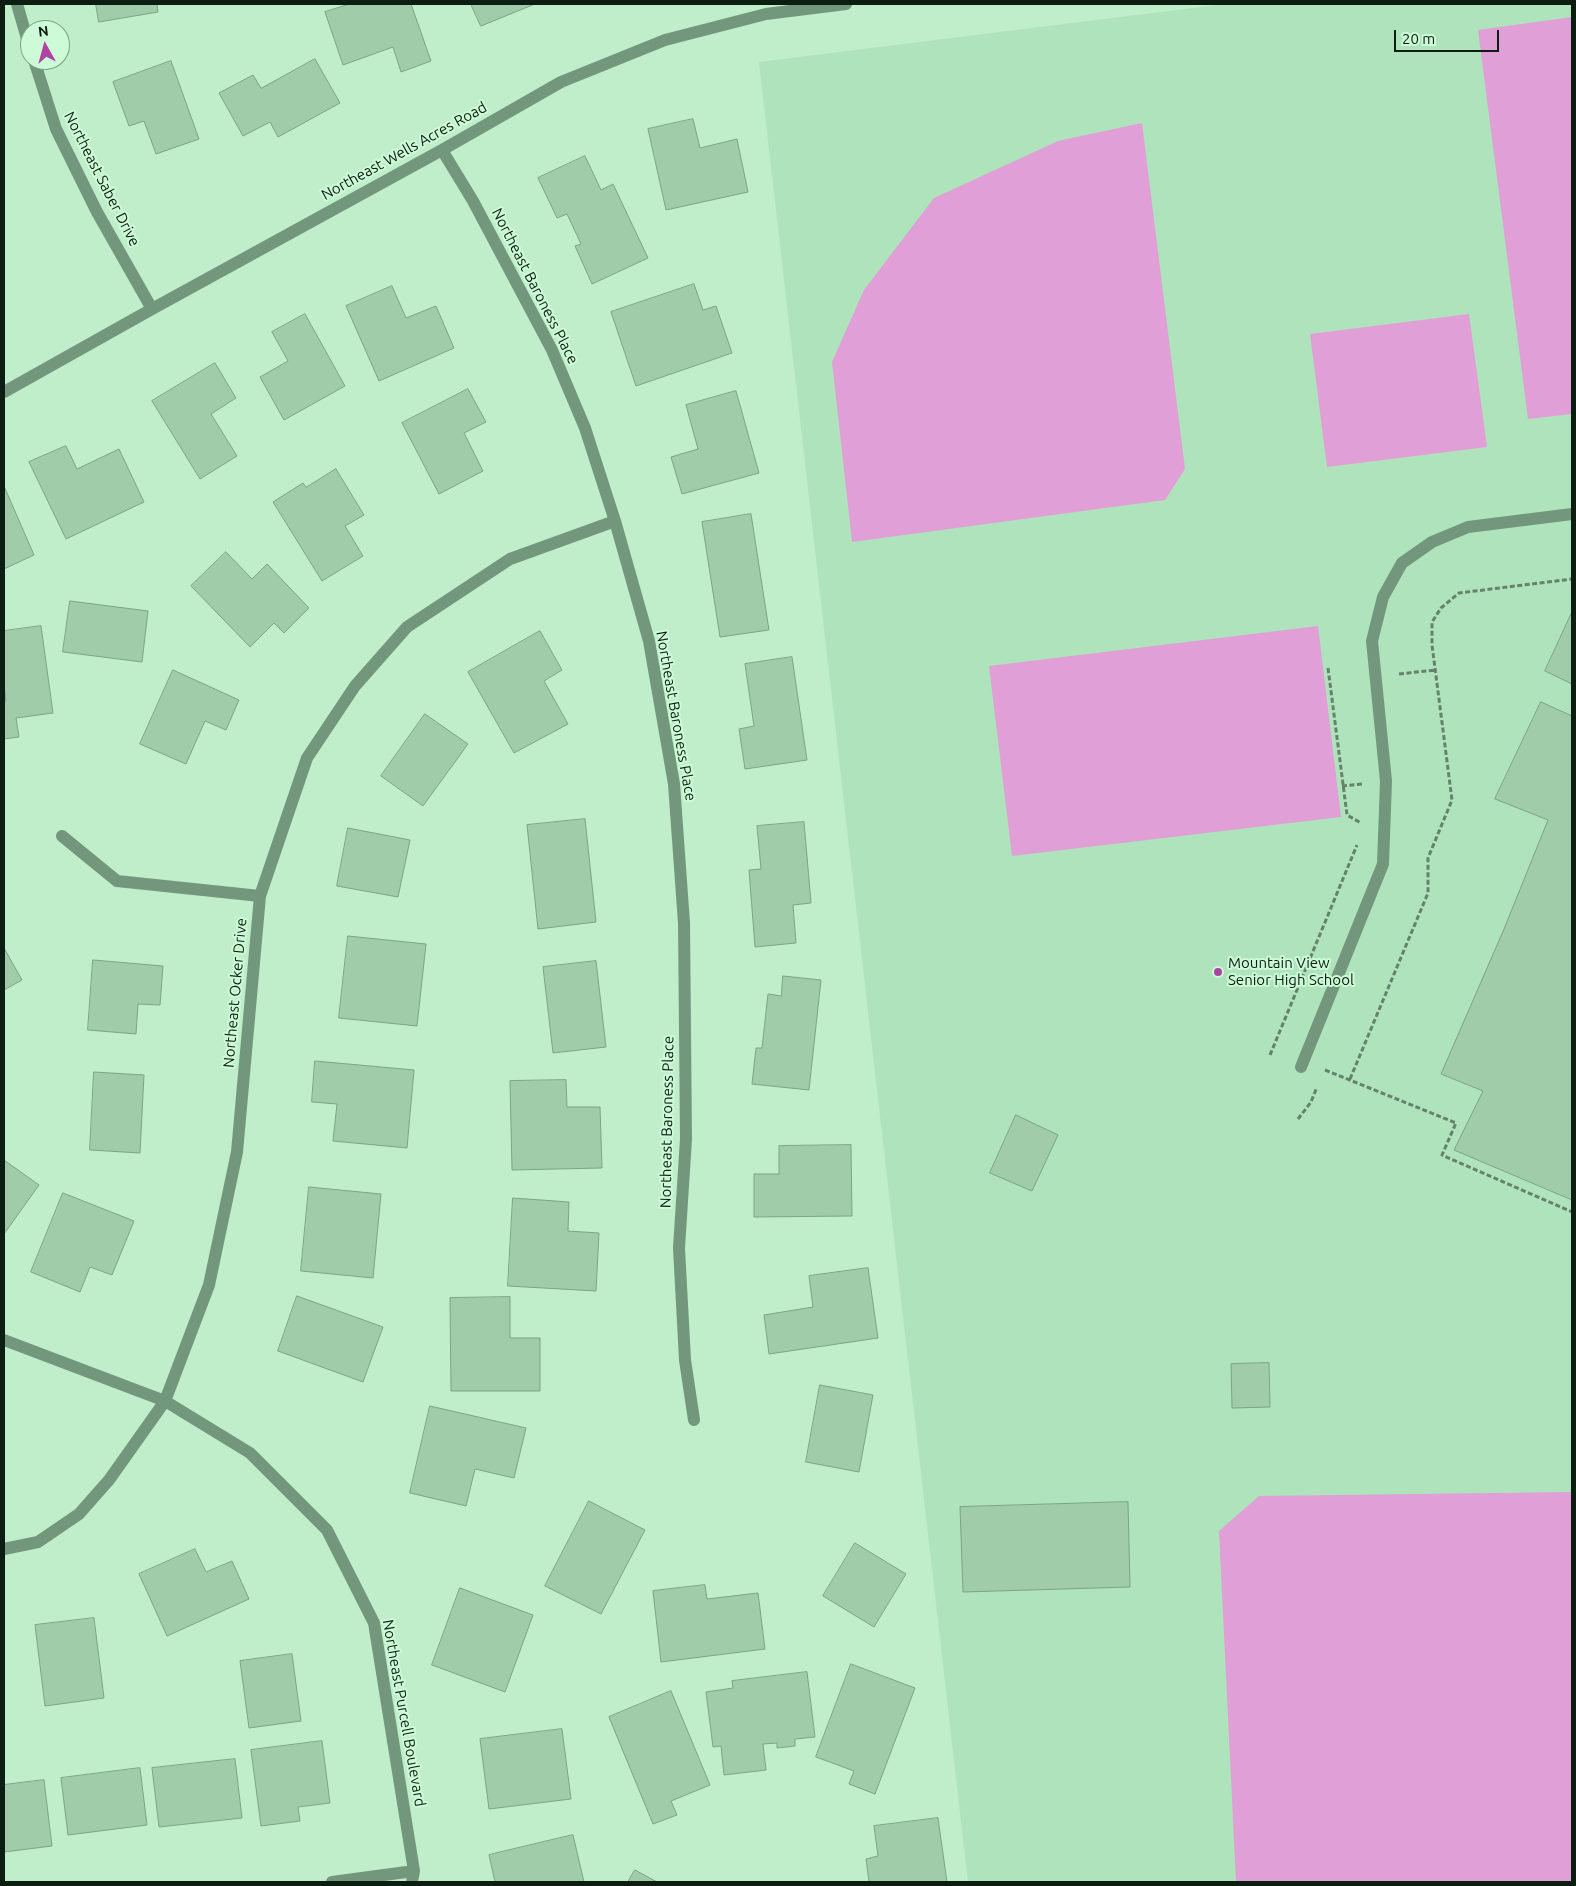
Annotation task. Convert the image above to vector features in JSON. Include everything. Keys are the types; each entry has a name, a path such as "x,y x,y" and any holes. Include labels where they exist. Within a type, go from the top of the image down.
{"street":[{"path":"17,4 22,20"},
{"name":"Northeast Wells Acres Road","path":"4,392 442,150 561,82 665,40 766,14 846,4"},
{"name":"Northeast Saber Drive","path":"37,70 56,129 97,212 152,309"},
{"name":"Northeast Baroness Place","path":"442,150 473,202 552,350 585,428 615,521 649,641 674,784 684,922 686,1140 679,1248 685,1360 694,1420"},
{"path":"1301,1068 1383,864 1386,781 1372,641 1382,597 1402,563 1432,542 1468,527 1572,514"},
{"name":"Northeast Ocker Drive","path":"4,1549 38,1542 80,1514 109,1480 165,1401 209,1285 237,1152 260,896 307,758 355,686 407,627 510,559 615,521"},
{"path":"62,836 118,881 260,896"},
{"name":"Northeast Purcell Boulevard","path":"4,1340 165,1401 250,1453 327,1530 374,1623 416,1879"},
{"path":"332,1882 416,1879"}],"path":[{"path":"1350,1079 1428,893 1428,858 1452,800 1435,670 1432,622 1441,608 1460,593 1572,579"},
{"path":"1328,668 1347,815 1366,825"},
{"path":"1376,676 1435,670"},
{"path":"1270,1055 1358,844"},
{"path":"1322,1078 1325,1069 1456,1123 1442,1155 1572,1212"},
{"path":"1298,1119 1311,1102 1318,1086"}],"shaded area":[{"name":"Mountain View Senior High School","path":"1225,4 1572,4 1572,1882 968,1882 759,62"},
{"path":"1572,17 1572,414 1528,419 1478,30"},
{"path":"1142,123 1185,469 1165,500 852,542 832,362 864,290 934,198 1058,141"},
{"path":"1469,314 1487,447 1327,467 1310,334"},
{"path":"1318,626 1341,817 1012,856 989,666"},
{"path":"1572,1492 1572,1882 1236,1882 1219,1531 1259,1496"}],"building":[{"path":"96,4 157,4 158,12 99,22"},
{"path":"350,4 411,4 431,61 401,72 393,47 343,65 325,12"},
{"path":"471,4 535,4 481,26"},
{"path":"315,59 340,103 278,137 270,122 243,136 219,93 253,75 261,88"},
{"path":"171,61 199,139 156,154 144,121 129,126 113,82"},
{"path":"693,119 700,148 737,139 748,192 666,210 648,129"},
{"path":"585,156 601,190 613,184 648,258 592,284 575,246 581,244 567,214 557,218 538,178"},
{"path":"694,284 703,310 716,306 732,353 636,386 611,312"},
{"path":"392,286 406,318 436,306 454,348 379,381 346,306"},
{"path":"305,314 345,386 284,420 260,377 288,361 272,332"},
{"path":"215,363 236,398 211,414 237,456 200,479 152,401"},
{"path":"468,389 486,422 464,433 483,471 439,494 402,423"},
{"path":"736,391 759,473 682,494 671,457 698,449 686,405"},
{"path":"66,446 77,469 119,449 144,502 66,539 29,462"},
{"path":"336,469 364,515 345,526 363,556 322,581 273,502 303,483 306,487"},
{"path":"4,486 34,555 4,569"},
{"path":"751,514 769,630 720,637 702,522"},
{"path":"226,552 252,579 267,564 309,608 284,633 274,623 250,647 191,586"},
{"path":"70,601 148,611 142,662 63,652"},
{"path":"1572,612 1572,684 1545,671"},
{"path":"41,626 53,713 16,718 19,737 4,739 4,701 6,701 4,685 4,631"},
{"path":"540,631 562,670 544,681 568,724 514,753 468,672"},
{"path":"792,657 807,760 745,769 739,729 754,726 745,664"},
{"path":"173,670 239,700 226,730 205,721 186,764 140,744"},
{"path":"1541,702 1572,716 1572,1200 1454,1150 1483,1091 1441,1074 1504,929 1548,820 1495,799"},
{"path":"425,714 468,744 423,806 381,776"},
{"path":"585,819 596,922 538,929 527,825"},
{"path":"804,822 811,903 793,905 796,943 755,947 749,870 761,869 757,826"},
{"path":"348,828 410,840 398,897 337,886"},
{"path":"348,936 426,944 417,1026 339,1018"},
{"path":"4,948 22,980 4,990"},
{"path":"93,960 163,966 160,1005 138,1004 136,1034 88,1030"},
{"path":"596,961 606,1047 553,1053 543,967"},
{"path":"783,976 821,980 809,1090 752,1084 756,1048 762,1048 768,994 781,996"},
{"path":"315,1061 414,1070 407,1148 333,1141 337,1104 312,1102"},
{"path":"94,1072 144,1075 140,1153 90,1150"},
{"path":"566,1080 567,1107 600,1107 602,1168 512,1170 510,1081"},
{"path":"1016,1115 1058,1135 1032,1191 990,1173"},
{"path":"851,1145 852,1216 754,1217 754,1174 779,1174 779,1146"},
{"path":"4,1160 39,1185 4,1234"},
{"path":"309,1187 381,1194 373,1278 301,1271"},
{"path":"63,1193 134,1221 112,1275 90,1267 80,1292 31,1272"},
{"path":"513,1198 569,1202 568,1231 599,1233 596,1291 508,1286"},
{"path":"868,1268 878,1338 769,1354 764,1315 813,1307 809,1276"},
{"path":"297,1296 383,1327 363,1382 278,1351"},
{"path":"510,1297 510,1338 540,1338 540,1391 451,1391 450,1298"},
{"path":"1269,1363 1270,1407 1232,1408 1231,1364"},
{"path":"820,1385 873,1395 859,1472 806,1462"},
{"path":"430,1406 526,1428 514,1478 475,1469 466,1506 410,1493"},
{"path":"589,1501 645,1530 601,1614 545,1586"},
{"path":"1128,1502 1130,1587 963,1592 960,1507"},
{"path":"855,1543 906,1574 874,1627 823,1596"},
{"path":"195,1549 206,1572 232,1561 249,1599 167,1636 139,1574"},
{"path":"705,1585 707,1599 758,1593 765,1649 661,1662 653,1591"},
{"path":"460,1588 533,1615 505,1692 432,1665"},
{"path":"94,1618 104,1698 45,1706 35,1625"},
{"path":"292,1654 301,1721 249,1728 240,1661"},
{"path":"851,1664 915,1688 875,1794 849,1784 854,1771 816,1757"},
{"path":"807,1672 815,1737 795,1739 795,1746 777,1748 777,1743 763,1744 766,1770 724,1775 721,1746 713,1747 706,1692 733,1688 732,1681"},
{"path":"671,1691 710,1785 671,1801 677,1815 653,1824 609,1717"},
{"path":"562,1729 571,1799 489,1809 480,1739"},
{"path":"322,1741 330,1803 298,1807 300,1821 261,1826 251,1750"},
{"path":"235,1759 242,1818 159,1827 152,1768"},
{"path":"140,1768 147,1825 68,1835 61,1778"},
{"path":"44,1780 52,1846 4,1852 4,1785"},
{"path":"938,1818 947,1882 869,1882 866,1859 878,1856 874,1826"},
{"path":"573,1835 584,1882 495,1882 489,1855"},
{"path":"635,1870 657,1882 628,1882"}],"place":[{"name":"Mountain View Senior High School","path":"1218,972"}]}
